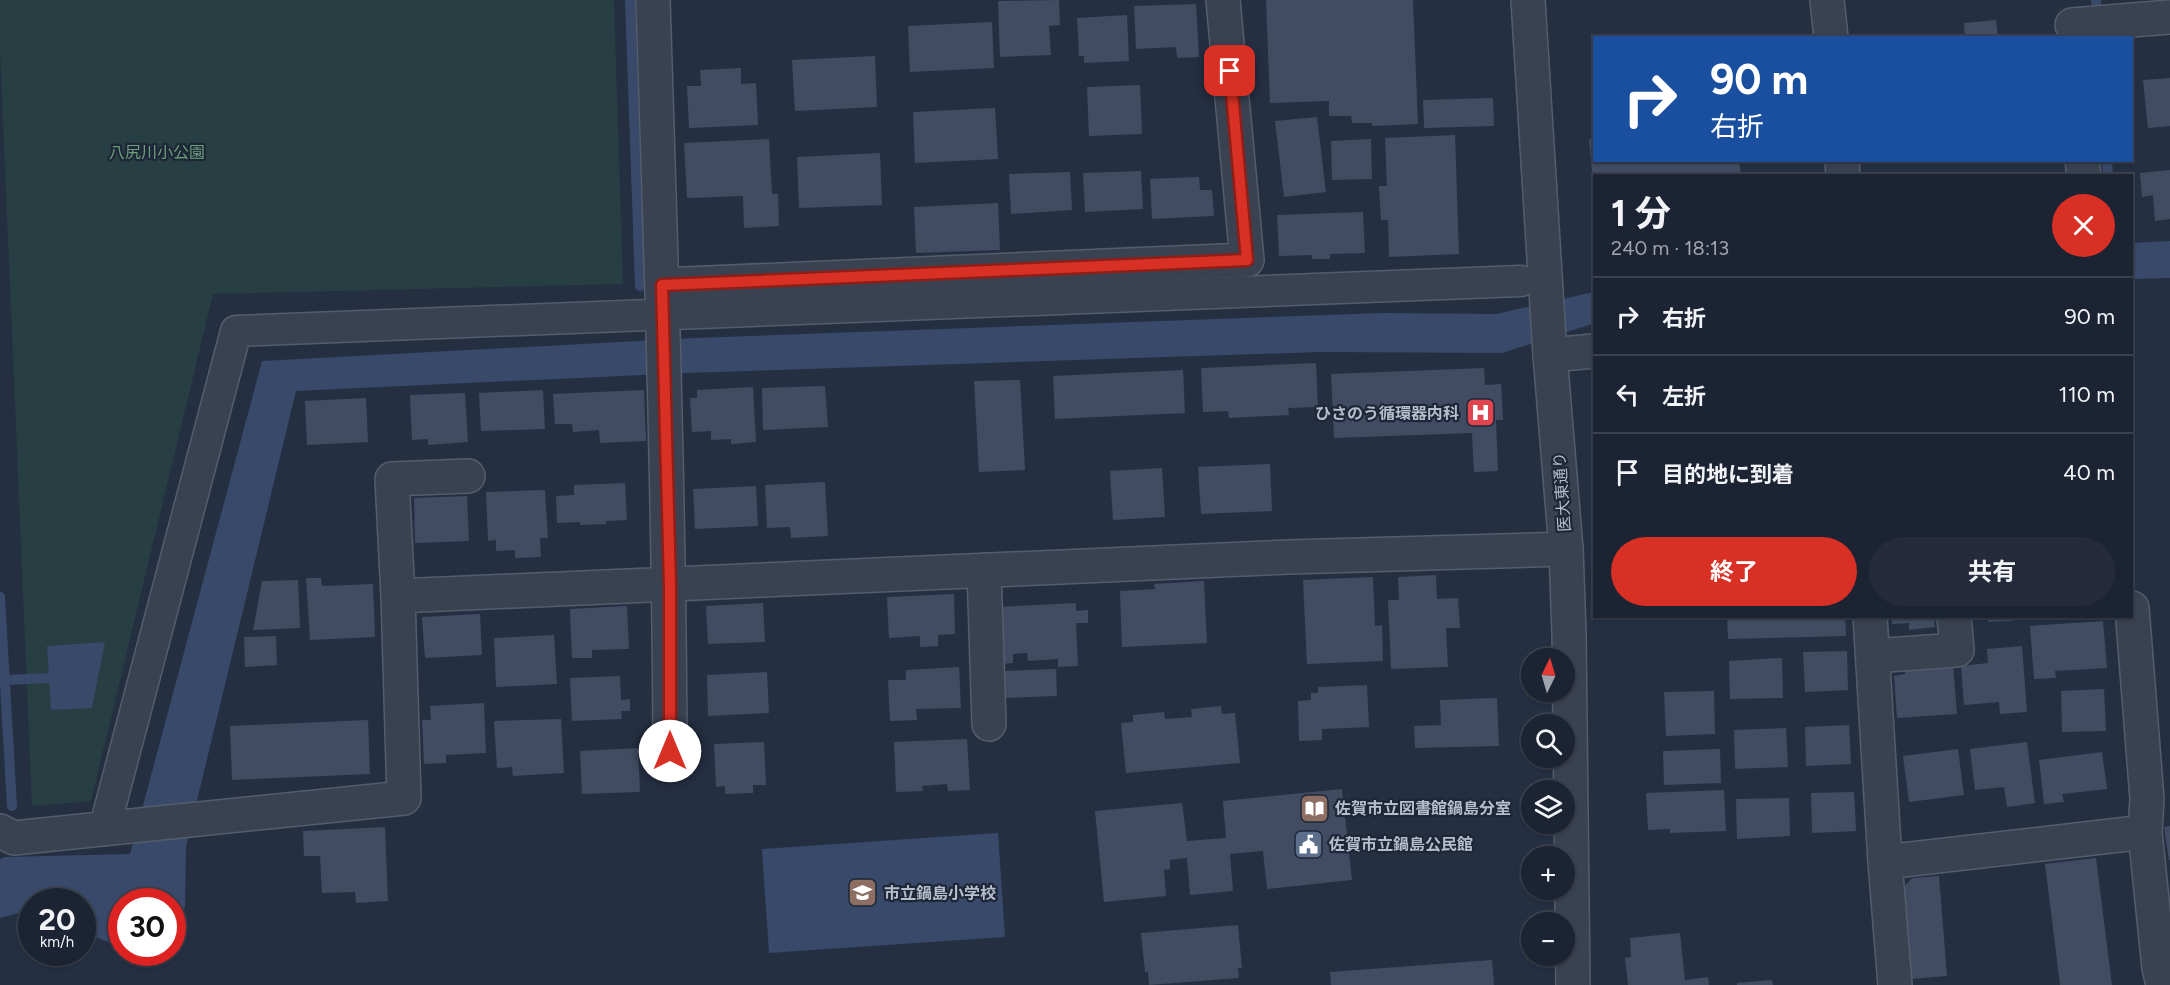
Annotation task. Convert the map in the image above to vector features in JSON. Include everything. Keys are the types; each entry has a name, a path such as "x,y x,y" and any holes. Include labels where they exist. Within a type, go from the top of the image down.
{"street":[{"path":"653,0 670,585 670,751"},
{"path":"663,310 1247,260 1223,0"},
{"name":"医大東通り","path":"1527,0 1534,287 1550,351 1566,549 1573,985"},
{"path":"1827,0 1831,36"},
{"path":"2081,22 2170,17"},
{"path":"116,829 236,331 663,310 1534,287"},
{"path":"1550,351 1593,351"},
{"path":"5,836 116,829 404,798 392,479 468,476"},
{"path":"398,597 1289,557 1566,549"},
{"path":"984,570 989,724"},
{"path":"1870,618 1895,985"},
{"path":"1873,656 1957,650 1954,618"},
{"path":"2133,618 2147,799 2145,832 2159,968 2163,985"},
{"path":"1886,862 2145,832"}],"green space":[{"name":"八尻川小公園","path":"0,0 614,0 623,284 213,294 91,801 32,806 0,50"}],"water":[{"path":"2170,241 2170,278 2133,279 2133,243"},
{"path":"1593,292 1593,325 1502,353 1321,352 686,373 296,391 186,846 185,888 108,888 108,942 96,937 96,888 18,888 18,913 0,918 0,859 4,857 130,854 262,361 695,338 1382,313 1496,314"},
{"path":"105,642 92,708 51,710 47,646"},
{"path":"998,833 1005,937 769,953 762,849"}],"building":[{"path":"1059,0 1060,25 1049,26 1051,55 1000,57 998,1"},
{"path":"1266,0 1413,0 1418,124 1372,126 1372,123 1352,123 1351,116 1329,116 1329,101 1270,103"},
{"path":"1196,4 1199,57 1177,58 1176,47 1136,49 1134,6"},
{"path":"1127,15 1129,61 1084,63 1084,56 1079,56 1077,18"},
{"path":"1996,20 1998,36 1965,36 1964,23"},
{"path":"992,22 994,68 910,72 908,26"},
{"path":"875,56 877,107 795,111 792,60"},
{"path":"741,68 741,84 756,83 758,125 689,128 687,86 701,86 700,70"},
{"path":"2170,78 2170,126 2148,128 2143,80"},
{"path":"1140,85 1142,134 1089,136 1087,87"},
{"path":"1493,98 1494,126 1424,128 1423,100"},
{"path":"995,108 998,159 915,163 913,112"},
{"path":"1317,117 1326,192 1284,197 1275,121"},
{"path":"1455,135 1459,254 1389,257 1388,220 1381,220 1379,186 1387,186 1385,138"},
{"path":"1593,138 1593,162 1739,162 1741,174 1593,174 1593,182 1589,139"},
{"path":"769,139 772,194 778,194 779,226 744,228 743,196 687,198 684,143"},
{"path":"1371,139 1372,179 1332,180 1331,141"},
{"path":"880,153 882,205 799,208 797,157"},
{"path":"2170,170 2170,219 2155,221 2153,195 2142,197 2140,173"},
{"path":"1141,171 1143,209 1085,212 1083,173"},
{"path":"1070,172 1072,210 1011,214 1009,174"},
{"path":"1199,177 1200,190 1212,190 1214,216 1152,219 1150,179"},
{"path":"998,203 1000,250 916,253 914,207"},
{"path":"1363,212 1365,253 1330,254 1330,259 1312,259 1312,255 1279,256 1277,215"},
{"path":"1316,363 1318,407 1288,408 1289,415 1229,418 1228,411 1203,412 1201,368"},
{"path":"1484,368 1485,385 1501,384 1503,420 1496,420 1498,471 1474,472 1472,433 1334,438 1331,374"},
{"path":"1183,370 1185,413 1055,419 1053,376"},
{"path":"1020,380 1025,470 979,472 974,381"},
{"path":"825,386 828,427 763,430 762,388"},
{"path":"753,387 756,442 731,444 731,439 711,440 711,431 692,432 690,398 697,398 697,390"},
{"path":"543,390 545,429 481,431 479,393"},
{"path":"644,390 646,441 600,443 599,430 573,432 572,424 555,424 553,394"},
{"path":"465,393 468,442 428,445 428,439 412,440 410,395"},
{"path":"366,398 368,442 307,445 305,401"},
{"path":"1270,464 1272,511 1201,514 1198,467"},
{"path":"1162,468 1165,517 1113,520 1110,471"},
{"path":"825,482 828,536 791,538 790,527 767,528 765,485"},
{"path":"625,483 627,520 606,521 606,524 557,523 556,496 574,495 574,485"},
{"path":"756,486 758,526 695,529 693,489"},
{"path":"545,490 548,538 540,538 541,557 515,558 515,550 496,551 496,540 488,541 486,492"},
{"path":"467,496 469,541 415,543 414,498"},
{"path":"1436,575 1437,599 1458,598 1460,628 1446,628 1448,667 1391,669 1388,600 1399,600 1398,577"},
{"path":"1373,577 1375,626 1382,625 1383,661 1307,664 1303,580"},
{"path":"306,578 321,578 322,586 373,584 375,637 310,640"},
{"path":"298,580 300,628 253,630 262,581"},
{"path":"1204,581 1207,643 1122,647 1120,591 1155,589 1154,584"},
{"path":"954,594 955,634 938,635 938,646 920,647 920,636 889,638 887,597"},
{"path":"763,603 765,642 708,644 706,606"},
{"path":"1076,603 1076,611 1088,610 1088,623 1076,623 1078,666 1058,667 1058,659 1028,661 1027,653 1013,654 1013,663 1002,664 999,607"},
{"path":"627,606 629,649 592,650 592,658 572,658 570,609"},
{"path":"480,614 482,655 425,658 422,617"},
{"path":"1727,618 1845,618 1846,636 1728,639"},
{"path":"1891,618 1943,618 1943,620 1934,621 1935,627 1909,630 1909,623 1892,624"},
{"path":"1988,618 2013,618 2013,621 1988,622"},
{"path":"2103,621 2107,668 2055,671 2056,678 2034,679 2030,626"},
{"path":"554,635 557,684 496,687 494,638"},
{"path":"276,636 277,665 245,667 244,637"},
{"path":"2022,646 2027,712 2000,714 1999,702 1964,705 1961,666 1988,663 1987,649"},
{"path":"1847,651 1848,690 1805,692 1803,652"},
{"path":"1782,658 1783,698 1730,699 1729,661"},
{"path":"1953,664 1957,714 1897,718 1894,676 1905,674 1905,667"},
{"path":"959,667 961,708 916,709 917,720 890,721 888,680 906,680 906,670"},
{"path":"1056,669 1057,696 1003,698 1002,671"},
{"path":"767,672 769,713 708,716 707,675"},
{"path":"620,676 621,700 630,699 630,711 621,711 622,719 572,721 570,678"},
{"path":"1367,685 1369,727 1322,729 1322,740 1299,741 1298,701 1311,700 1311,693 1318,693 1318,687"},
{"path":"2104,689 2106,731 2062,732 2061,691"},
{"path":"1714,691 1715,734 1666,736 1664,692"},
{"path":"1497,698 1499,746 1415,748 1414,726 1441,725 1440,700"},
{"path":"484,703 486,753 446,755 446,763 424,764 422,720 431,720 430,706"},
{"path":"1221,706 1222,714 1235,713 1240,763 1126,773 1121,723 1133,722 1133,715 1164,712 1165,719 1192,717 1191,709"},
{"path":"561,719 564,773 513,776 512,767 497,768 494,721"},
{"path":"368,720 370,774 232,780 230,726"},
{"path":"1849,725 1851,764 1806,766 1805,727"},
{"path":"1786,728 1788,767 1735,769 1734,730"},
{"path":"967,739 970,790 948,791 947,784 922,786 923,791 896,792 894,742"},
{"path":"764,742 766,785 753,785 753,793 725,794 725,786 716,787 714,744"},
{"path":"2027,742 2035,803 2007,807 2004,787 1975,790 1970,749"},
{"path":"638,748 640,792 582,794 580,751"},
{"path":"1720,749 1721,783 1664,785 1663,751"},
{"path":"1958,749 1964,795 1909,802 1903,756"},
{"path":"2102,752 2107,789 2062,794 2064,802 2044,804 2039,760"},
{"path":"1342,789 1352,880 1267,889 1263,851 1230,854 1233,891 1190,895 1187,858 1170,860 1170,869 1164,870 1166,896 1104,902 1095,811 1182,803 1187,841 1226,838 1223,801"},
{"path":"1724,790 1726,831 1670,833 1670,829 1648,830 1646,793"},
{"path":"1854,792 1856,831 1812,833 1811,793"},
{"path":"1789,798 1790,836 1737,839 1736,799"},
{"path":"2170,826 2170,860 2169,860 2164,827"},
{"path":"385,827 388,901 356,903 355,892 322,893 320,856 304,856 303,831"},
{"path":"2096,858 2112,985 2060,985 2045,864"},
{"path":"1939,876 1947,976 1911,979 1904,887 1912,878"},
{"path":"1238,925 1242,968 1238,968 1239,978 1149,985 1148,972 1145,972 1141,933"},
{"path":"1680,933 1685,980 1708,977 1709,985 1628,985 1625,958 1631,957 1630,938"},
{"path":"1492,960 1494,985 1331,985 1330,972"},
{"path":"1772,980 1773,985 1737,985 1737,983"}],"waterway":[{"path":"630,0 640,286"},
{"path":"2096,0 2097,21"},
{"path":"2107,162 2108,174"},
{"path":"0,597 12,806"},
{"path":"5,680 50,678"}],"place":[{"name":"ひさのう循環器内科","path":"1480,413"},
{"name":"佐賀市立図書館鍋島分室","path":"1314,808"},
{"name":"佐賀市立鍋島公民館","path":"1308,844"},
{"name":"市立鍋島小学校","path":"863,893"}],"route":[{"path":"670,751 670,585 662,285 1247,260 1230,71"}]}
